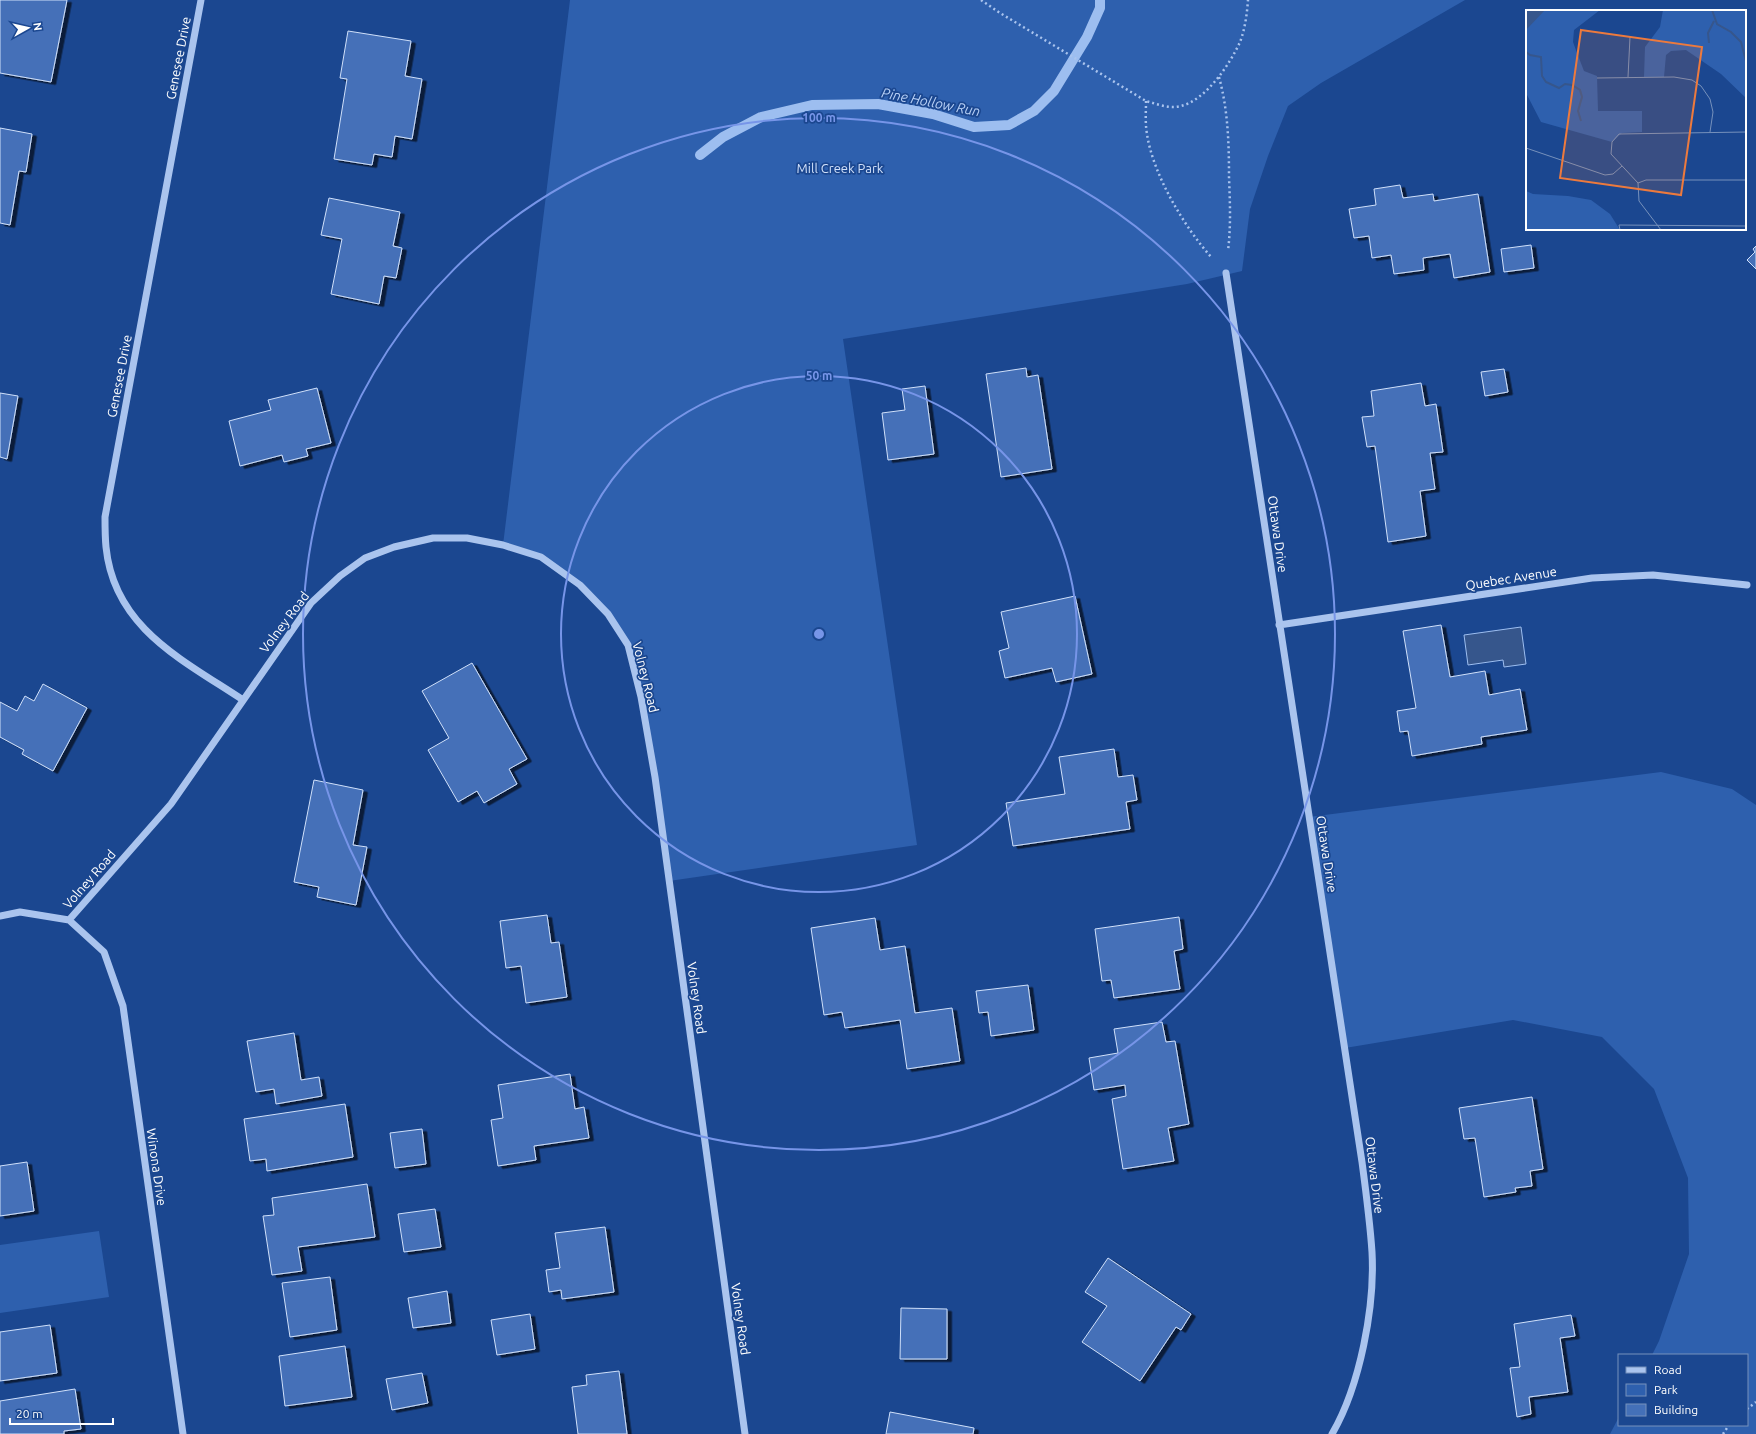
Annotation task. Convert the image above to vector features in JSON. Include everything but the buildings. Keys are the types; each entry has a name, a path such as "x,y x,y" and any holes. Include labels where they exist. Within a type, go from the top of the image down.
{"street":[{"name":"Genesee Drive","path":"201,0 105,517 106,547 111,570 122,600 133,617 158,643 243,700"},
{"name":"Ottawa Drive","path":"1226,273 1362,1162 1372,1253 1366,1335 1355,1379 1332,1434"},
{"name":"Volney Road","path":"0,916 20,912 69,920 171,804 311,603 340,576 365,558 394,547 433,538 475,539 503,545 541,557 580,585 608,614 628,644 641,697 655,777 745,1434"},
{"name":"Quebec Avenue","path":"1279,625 1592,578 1653,575 1747,585"},
{"name":"Winona Drive","path":"69,920 104,952 123,1006 183,1434"}],"path":[{"path":"981,0 1135,94 1161,106 1180,106 1194,101 1219,77 1240,42 1247,15 1248,0"},
{"path":"1219,77 1225,99 1228,126 1231,230 1226,273"},
{"path":"1146,100 1147,134 1154,164 1177,209 1202,247 1226,273"},
{"path":"1748,1408 1756,1402"}],"green space":[{"name":"Mill Creek Park","path":"570,0 1465,0 1321,83 1288,106 1268,156 1250,209 1242,271 1187,284 843,339 917,845 669,881 655,777 628,645 608,614 580,585 541,557 503,545"},
{"path":"1661,772 1732,789 1756,805 1756,1434 1610,1434 1618,1419 1618,1426 1748,1426 1748,1354 1652,1354 1659,1341 1689,1254 1688,1178 1654,1089 1602,1037 1513,1020 1345,1048 1309,817"},
{"path":"99,1231 109,1297 0,1313 0,1245"}],"shaded area":[{"path":"1521,627 1526,664 1504,667 1503,660 1468,665 1464,635"}],"waterway":[{"name":"Pine Hollow Run","path":"700,155 723,137 761,117 812,105 878,104 933,114 974,127 1009,125 1034,111 1054,91 1087,37 1100,8 1100,0"}]}
